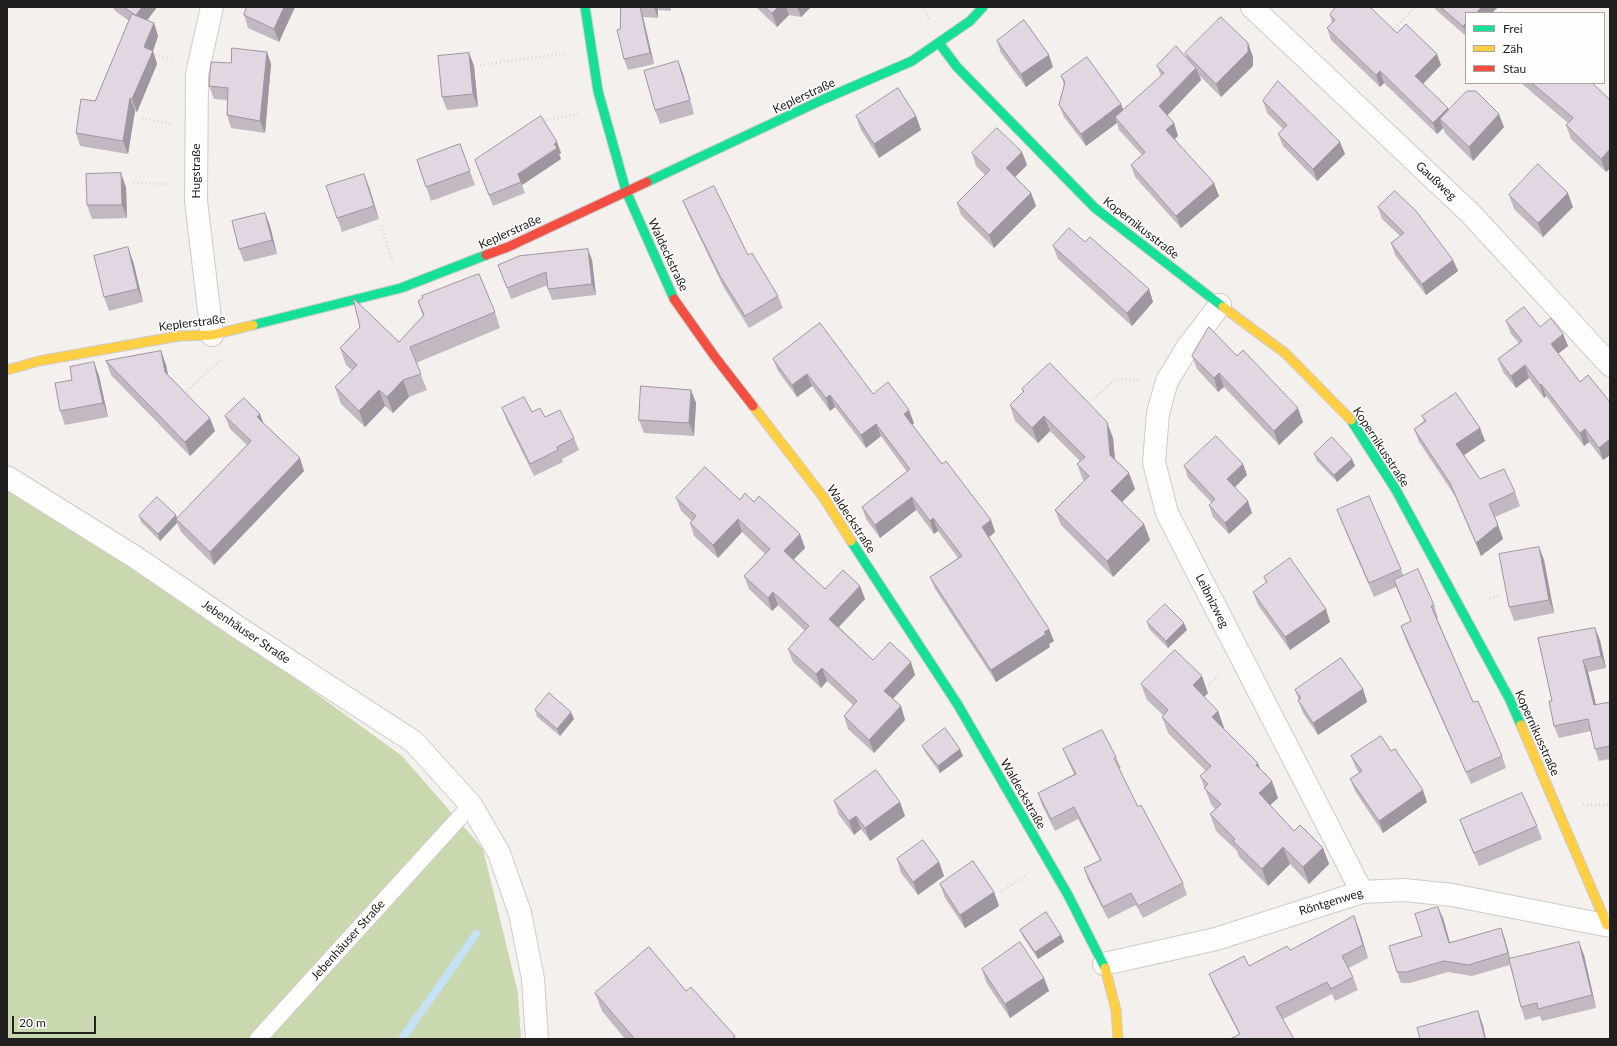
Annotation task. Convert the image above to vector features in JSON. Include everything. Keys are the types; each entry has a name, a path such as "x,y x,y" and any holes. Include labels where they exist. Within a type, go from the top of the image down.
{"street":[{"name":"Hugstraße","path":"212,7 197,74 196,184 196,201 212,335"},
{"name":"Waldeckstraße","path":"585,7 598,91 626,191 674,299 715,357 824,498 958,705 1047,860 1104,964 1116,1010 1118,1039"},
{"name":"Keplerstraße","path":"7,370 39,361 179,336 212,335 401,288 508,247 626,191 912,61 970,21 983,7"},
{"name":"Gaußweg","path":"1252,7 1471,214 1610,365"},
{"name":"Kopernikusstraße","path":"939,43 957,67 1095,208 1220,305 1285,353 1347,414 1396,490 1509,698 1608,925"},
{"name":"Leibnizweg","path":"1220,305 1187,348 1167,382 1158,413 1154,462 1167,513 1362,892"},
{"name":"Jebenhäuser Straße","path":"7,477 135,557 239,628 414,742 471,805 499,853 520,913 533,979 537,1039"},
{"name":"Röntgenweg","path":"1104,964 1216,939 1362,892 1404,890 1452,895 1608,925"}],"lane":[{"name":"Jebenhäuser Straße","path":"258,1039 471,805"},
{"path":"533,979 544,1039"}],"path":[{"path":"1387,36 1415,7"},
{"path":"480,65 591,50"},
{"path":"542,121 603,109"},
{"path":"133,183 196,184"},
{"path":"381,226 401,288"},
{"path":"187,391 224,356"},
{"path":"1090,402 1116,379 1167,382"},
{"path":"1002,892 1047,860"}],"green space":[{"path":"7,489 215,620 402,756 483,849 518,993 521,1039 7,1039"}],"building":[{"path":"124,7 142,7 136,15"},
{"path":"247,7 284,7 274,29 244,15"},
{"path":"621,7 640,7 650,53 624,59 617,30 620,29"},
{"path":"765,7 778,7 772,13"},
{"path":"1336,7 1370,7 1397,33 1406,24 1437,54 1415,76 1448,108 1433,123 1380,71 1376,75 1327,28 1335,20 1330,15"},
{"path":"1441,7 1482,7 1477,12 1465,12 1465,24 1463,26"},
{"path":"132,14 154,23 144,47 153,51 132,99 130,98 123,141 76,133 81,99 95,101"},
{"path":"1221,17 1248,43 1248,52 1216,84 1185,53"},
{"path":"1024,20 1049,55 1021,74 997,41"},
{"path":"1176,46 1196,68 1159,106 1174,123 1166,130 1214,183 1176,216 1131,165 1145,152 1115,117 1164,73 1157,66"},
{"path":"232,48 267,52 260,121 227,115 228,88 209,86 211,62 231,63"},
{"path":"469,53 473,94 442,97 438,56"},
{"path":"1087,57 1121,104 1081,134 1059,105 1065,82 1061,76"},
{"path":"678,61 690,100 655,110 644,71"},
{"path":"1278,81 1340,142 1313,169 1278,134 1287,125 1263,101"},
{"path":"1533,84 1593,84 1610,100 1610,149 1601,159 1566,125 1573,118"},
{"path":"898,88 916,116 874,144 856,116"},
{"path":"1467,91 1476,91 1499,114 1469,147 1440,119"},
{"path":"541,116 557,142 554,144 557,148 518,174 521,182 489,195 475,160"},
{"path":"997,128 1022,152 1006,168 1031,193 989,235 957,203 990,170 972,153"},
{"path":"460,144 470,171 426,187 417,160"},
{"path":"1538,164 1568,193 1538,223 1509,195"},
{"path":"121,173 122,205 87,205 86,174"},
{"path":"364,174 374,206 337,218 326,186"},
{"path":"714,186 748,255 752,253 778,296 745,316 720,276 683,201"},
{"path":"1395,191 1416,211 1453,260 1422,284 1391,243 1404,233 1378,207"},
{"path":"265,213 272,240 239,249 232,221"},
{"path":"1069,228 1085,242 1090,237 1149,289 1127,313 1053,246"},
{"path":"128,247 138,289 104,297 94,256"},
{"path":"588,249 592,284 548,289 546,272 507,288 498,265 519,256"},
{"path":"479,274 495,312 410,347 421,374 403,380 387,397 379,390 359,411 335,387 357,365 340,348 360,327 353,298 399,342 424,315 418,301 423,298 422,296"},
{"path":"1524,307 1540,327 1551,318 1563,334 1551,344 1580,382 1588,375 1610,402 1610,439 1599,448 1585,429 1580,433 1525,365 1511,376 1498,359 1522,341 1506,321"},
{"path":"820,323 873,394 888,382 909,410 904,414 942,464 946,461 991,520 982,527 1049,629 1044,632 1046,634 991,670 930,577 962,556 933,518 930,521 912,497 875,525 862,507 910,469 876,424 861,435 830,395 826,398 807,374 792,385 773,359"},
{"path":"1209,327 1237,356 1243,350 1298,408 1274,431 1219,373 1214,378 1192,356"},
{"path":"161,351 165,372 210,418 185,442 106,361"},
{"path":"94,362 103,403 60,411 55,383 72,380 70,367"},
{"path":"1050,363 1107,422 1110,455 1129,473 1111,491 1144,524 1107,561 1055,510 1089,476 1077,464 1085,457 1044,416 1032,428 1010,405 1024,391 1022,389"},
{"path":"641,386 691,390 689,423 639,420"},
{"path":"1456,393 1480,428 1456,444 1480,479 1504,469 1515,492 1489,504 1498,525 1476,543 1450,483 1414,429 1426,421 1422,416"},
{"path":"524,397 532,412 540,408 545,417 560,410 574,438 557,447 558,450 530,464 502,408"},
{"path":"244,398 260,414 257,417 300,458 210,552 176,519 251,441 225,416"},
{"path":"1216,436 1243,464 1227,479 1248,501 1225,523 1209,505 1215,499 1184,466"},
{"path":"1332,437 1352,459 1334,475 1314,454"},
{"path":"705,467 740,500 745,493 754,502 759,496 800,534 784,551 825,589 843,570 860,586 829,619 873,660 890,642 911,662 884,691 901,706 869,740 844,716 857,701 822,668 816,674 788,649 809,626 773,592 768,598 744,576 770,549 738,519 713,545 690,523 696,516 676,498"},
{"path":"1369,496 1401,569 1369,583 1337,510"},
{"path":"157,497 176,515 158,534 139,516"},
{"path":"1539,547 1549,600 1509,607 1499,554"},
{"path":"1290,558 1326,609 1285,637 1253,592 1267,582 1264,577"},
{"path":"1418,569 1434,605 1431,606 1473,702 1478,701 1502,756 1466,772 1401,626 1411,621 1394,580"},
{"path":"1165,604 1184,623 1166,641 1147,622"},
{"path":"1595,628 1601,656 1583,660 1594,705 1610,702 1610,746 1595,749 1588,719 1554,726 1549,701 1552,701 1538,638"},
{"path":"1175,650 1202,676 1193,685 1218,711 1212,717 1258,763 1256,765 1272,781 1259,793 1294,831 1300,825 1323,848 1303,867 1283,847 1262,869 1233,841 1235,839 1210,814 1221,804 1204,788 1208,784 1200,776 1211,766 1162,717 1168,710 1141,684"},
{"path":"1341,658 1363,689 1313,723 1298,700 1301,698 1295,690"},
{"path":"549,693 571,712 557,729 535,710"},
{"path":"945,728 960,749 938,766 922,746"},
{"path":"1102,730 1116,757 1114,758 1138,807 1141,805 1183,883 1138,906 1131,893 1103,907 1084,868 1101,860 1074,807 1051,819 1038,793 1076,774 1063,749"},
{"path":"1381,736 1391,751 1395,749 1423,790 1379,821 1350,779 1362,771 1351,756"},
{"path":"876,770 900,802 865,828 856,816 849,821 834,801"},
{"path":"1522,793 1537,826 1474,853 1460,820"},
{"path":"923,840 939,862 913,882 897,859"},
{"path":"973,861 994,892 960,915 940,884"},
{"path":"1438,907 1449,943 1501,928 1508,953 1468,965 1444,961 1406,972 1397,972 1389,946 1422,936 1415,914"},
{"path":"1046,912 1061,935 1035,952 1020,930"},
{"path":"1354,916 1363,945 1342,956 1353,977 1331,989 1327,982 1276,1007 1294,1039 1230,1039 1240,1034 1209,974 1244,956 1249,966 1287,946 1290,950"},
{"path":"1020,942 1044,978 1005,1004 982,969"},
{"path":"1579,942 1592,995 1538,1009 1537,1003 1521,1007 1509,959"},
{"path":"649,947 686,991 691,987 735,1036 732,1039 633,1039 634,1038 595,993"},
{"path":"1478,1011 1485,1039 1420,1039 1417,1028"}],"waterway":[{"path":"402,1039 476,934"}],"traffic: fast":[{"path":"585,7 598,91 626,191 674,299"},
{"path":"647,182 822,100 912,61 970,21 983,7"},
{"path":"939,43 957,67 1095,208 1223,307"},
{"path":"253,325 401,288 486,255"},
{"path":"1351,420 1396,490 1509,698 1521,725"},
{"path":"851,541 958,705 1068,895 1105,968"}],"traffic: slow":[{"path":"1223,307 1285,353 1351,420"},
{"path":"7,370 39,361 179,336 212,335 253,325"},
{"path":"753,406 824,498 851,541"},
{"path":"1521,725 1607,925"},
{"path":"1105,968 1116,1010 1118,1039"}],"traffic: jam":[{"path":"486,255 508,247 647,182"},
{"path":"674,299 715,357 753,406"}]}
